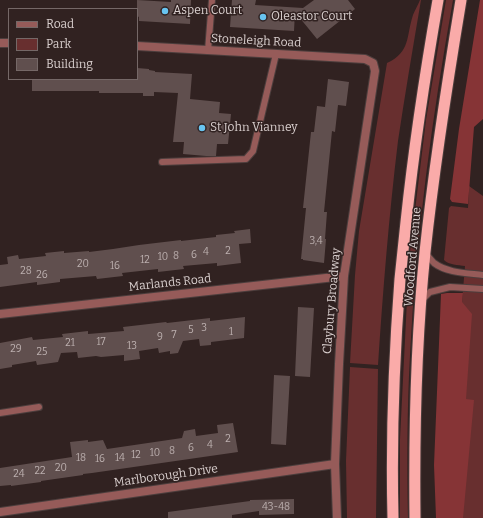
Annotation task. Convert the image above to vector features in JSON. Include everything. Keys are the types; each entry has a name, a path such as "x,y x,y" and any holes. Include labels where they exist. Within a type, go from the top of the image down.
{"highway":[{"name":"Woodford Avenue","path":"393,518 392,487 394,381 400,278 411,171 425,72 438,0"},
{"name":"Woodford Avenue","path":"416,518 415,486 417,381 425,253 435,166 448,75 461,0"}],"street":[{"name":"Stoneleigh Road","path":"138,46 365,59 373,63"},
{"name":"Claybury Broadway","path":"337,518 335,464 344,276 375,71 373,63"},
{"name":"Marlands Road","path":"0,314 344,276"},
{"name":"Marlborough Drive","path":"0,512 335,464"}],"lane":[{"path":"208,51 212,0"},
{"path":"162,162 246,158 252,151 276,54"},
{"path":"425,253 440,267 452,271 483,275"},
{"path":"422,300 430,292 450,287 483,289"},
{"path":"0,413 40,407"}],"green space":[{"path":"420,0 398,141 386,253 378,365 350,363 359,231 387,63 395,59 404,49 413,15"},
{"path":"446,0 453,0 438,88 416,266 409,375 407,457 408,518 400,518 400,439 409,260 426,120"},
{"path":"469,186 483,196 483,518 454,518 462,302 465,266 451,264 444,260 449,208 451,206 468,208"},
{"path":"350,367 378,369 376,518 347,518 346,461"}],"shaded area":[{"path":"480,0 483,0 483,119 474,127 468,204 452,202 450,199 459,129"},
{"path":"463,293 462,302 472,314 466,399 474,400 463,518 436,518 434,465 441,294"}],"building":[{"name":"Aspen Court","path":"137,0 171,2 171,0 191,0 190,24 139,21"},
{"path":"232,0 256,0 255,5 303,8 314,0 348,0 355,9 317,39 295,12 294,31 230,27"},
{"path":"138,68 149,69 155,72 192,74 190,99 220,102 219,113 231,114 228,144 217,144 216,156 183,154 184,142 173,142 178,93 154,92 154,96 143,96 143,93 99,93 99,91 32,91 32,80 138,80"},
{"path":"328,79 349,82 346,106 338,105 335,132 332,131 324,212 327,212 324,263 301,259 306,208 303,208 311,132 314,132 317,106 325,107"},
{"path":"250,229 251,243 239,244 241,263 217,266 217,263 183,266 184,269 158,272 158,269 122,273 123,276 97,279 96,276 60,279 60,282 37,285 37,282 0,287 0,265 8,264 7,257 18,255 19,259 46,256 45,253 64,251 64,253 89,252 216,237 216,235 235,233 234,231"},
{"path":"298,307 314,308 310,377 295,376"},
{"path":"245,317 244,338 211,342 211,345 200,346 199,339 183,341 178,353 170,354 170,351 159,353 158,348 139,351 140,359 124,361 124,355 78,358 77,352 61,353 58,362 37,365 36,361 12,365 12,367 0,369 0,343 32,337 33,340 63,337 62,334 88,331 88,334 124,331 123,327 166,322 210,318 210,321"},
{"path":"274,375 290,376 286,445 271,444"},
{"path":"233,423 238,452 83,474 41,482 0,486 0,468 72,457 70,442 103,440 107,449 182,438 184,431 195,429 196,436 218,433 217,425"},
{"path":"294,499 294,514 259,515 259,511 232,515 232,518 168,518 168,512 250,500"}],"place":[{"name":"Aspen Court","path":"165,11"},
{"name":"Oleastor Court","path":"263,17"},
{"name":"St John Vianney","path":"202,128"}]}
